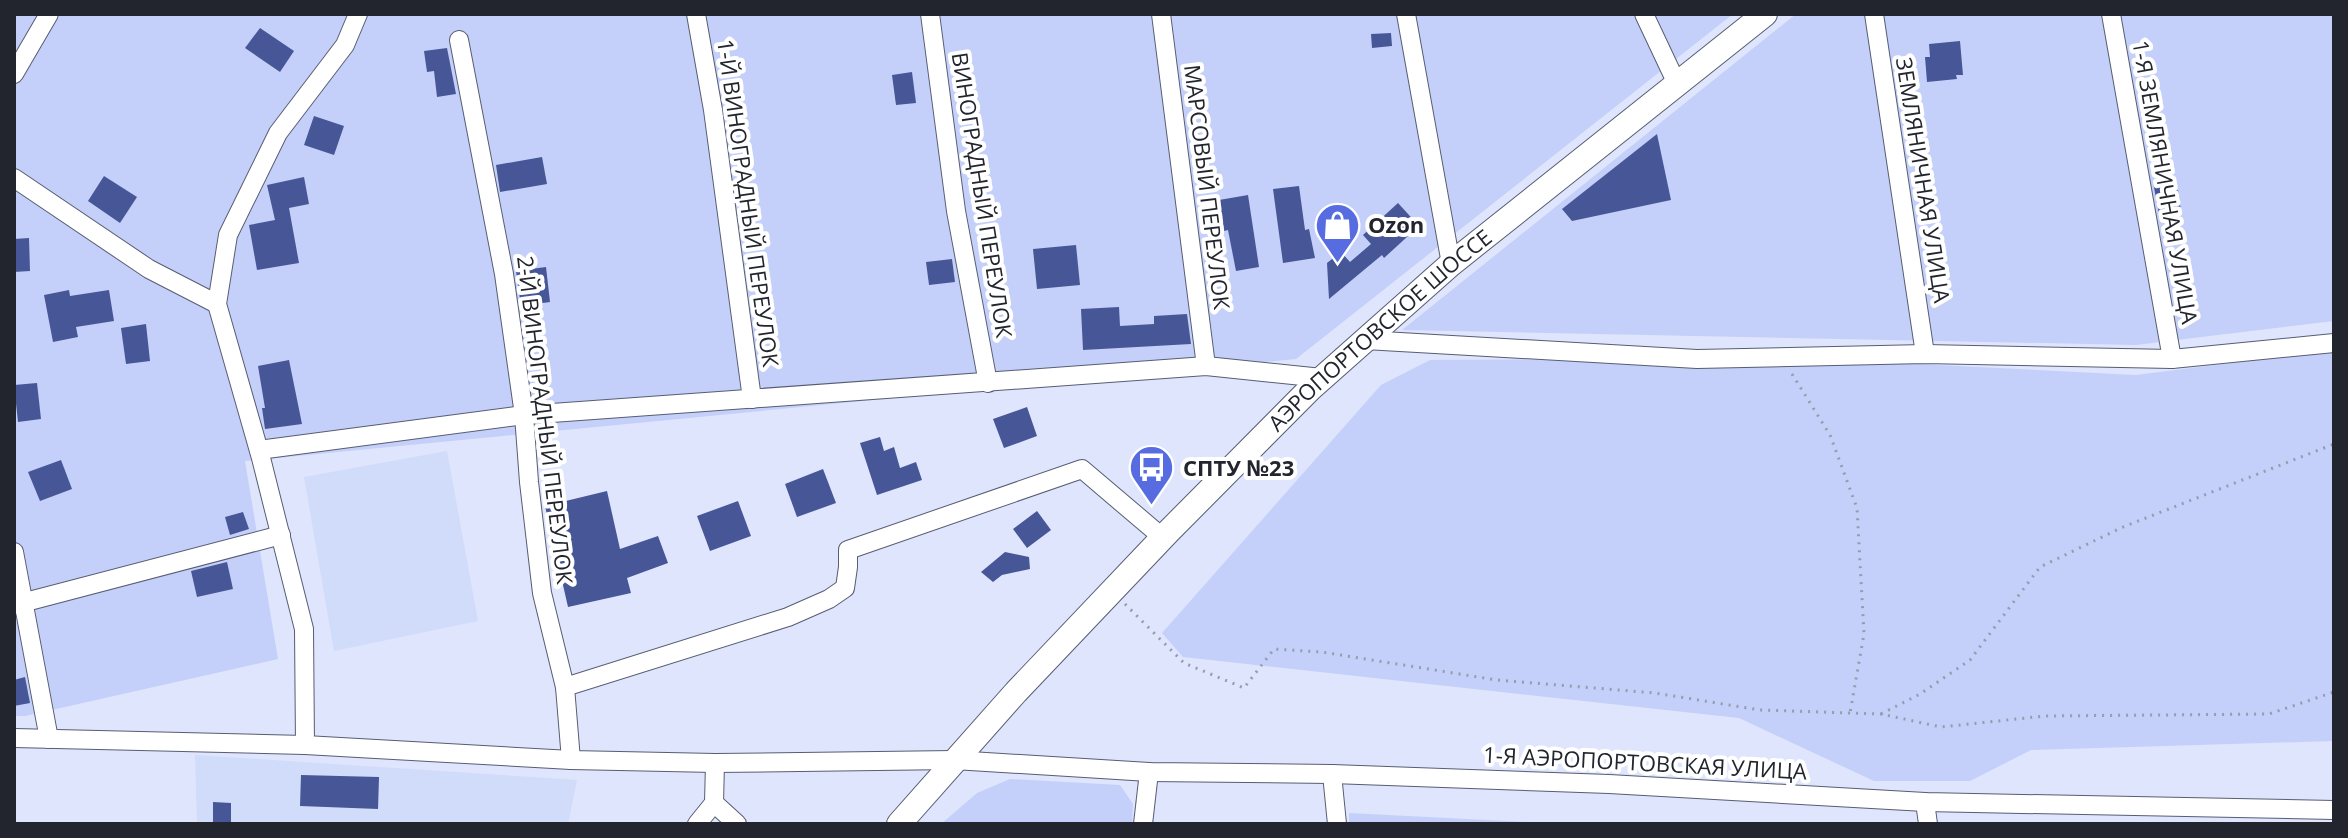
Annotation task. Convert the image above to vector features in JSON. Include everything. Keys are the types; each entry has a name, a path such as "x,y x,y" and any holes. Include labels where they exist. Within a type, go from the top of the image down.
{"main road":[{"name":"АЭРОПОРТОВСКОЕ ШОССЕ","path":"899,824 954,760 1162,537 1322,378 1451,264 1765,14"}],"street":[{"path":"14,74 49,14"},
{"path":"305,745 304,629 259,450 217,304 228,235 278,133 345,45 358,14"},
{"name":"1-Й ВИНОГРАДНЫЙ ПЕРЕУЛОК","path":"696,14 713,110 752,399"},
{"name":"ВИНОГРАДНЫЙ ПЕРЕУЛОК","path":"930,14 956,211 988,383"},
{"name":"МАРСОВЫЙ ПЕРЕУЛОК","path":"1161,14 1206,366"},
{"path":"1406,14 1451,264"},
{"path":"1644,14 1677,84"},
{"name":"ЗЕМЛЯНИЧНАЯ УЛИЦА","path":"1874,14 1925,354"},
{"name":"1-Я ЗЕМЛЯНИЧНАЯ УЛИЦА","path":"2111,14 2172,359"},
{"name":"2-Й ВИНОГРАДНЫЙ ПЕРЕУЛОК","path":"459,40 504,274 524,415 542,593 565,687 571,760"},
{"path":"14,178 149,269 217,304"},
{"path":"1365,340 1697,359 1925,354 2172,359 2334,343"},
{"path":"259,450 524,415 1206,366 1322,378"},
{"path":"565,687 788,617 829,599 845,588 848,550 1082,469 1162,537"},
{"path":"18,604 281,535"},
{"path":"14,552 18,604 49,739"},
{"name":"1-Я АЭРОПОРТОВСКАЯ УЛИЦА","path":"14,738 305,745 571,760 715,763 954,760 1149,772 1332,774 1609,784 1925,802 2334,810"},
{"path":"697,824 714,803 715,763"},
{"path":"1143,824 1149,772"},
{"path":"1332,774 1337,824"},
{"path":"1925,802 1928,824"},
{"path":"714,803 737,824"}],"path":[{"path":"1778,357 1830,435 1857,508 1864,634 1850,713"},
{"path":"1881,714 1920,694 1970,660 2040,567 2123,527 2334,444"},
{"path":"1112,591 1184,663 1244,688 1274,649 1322,652 1497,680 1655,693 1760,710 1881,714 1941,727 2045,716 2269,714 2334,692"}],"shaded area":[{"path":"14,14 1733,14 1296,359 245,461 278,659 14,716"},
{"path":"1796,14 2334,14 2334,321 2136,345 1402,330"},
{"path":"2334,350 2334,741 2031,750 1970,781 1874,781 1739,718 1183,657 1162,633 1381,385 1430,360 1798,358 2136,375"},
{"path":"447,451 478,621 334,651 304,477"},
{"path":"195,755 577,780 568,824 197,824"},
{"path":"1010,779 1120,785 1133,804 1132,824 941,824 977,793"},
{"path":"1349,813 1567,824 1349,824"}],"building":[{"path":"260,28 294,51 280,72 245,48"},
{"path":"1391,33 1392,46 1372,48 1371,34"},
{"path":"1960,41 1963,75 1956,75 1957,79 1927,82 1925,57 1930,57 1929,44"},
{"path":"447,48 456,94 437,97 434,71 427,72 424,51"},
{"path":"912,72 916,103 896,105 892,75"},
{"path":"314,116 344,126 334,155 304,145"},
{"path":"1657,134 1671,200 1572,221 1562,209"},
{"path":"542,157 547,184 500,192 496,165"},
{"path":"104,176 137,197 120,223 88,201"},
{"path":"304,177 309,204 289,208 299,263 257,270 249,225 275,220 267,185"},
{"path":"2167,180 2169,192 2178,190 2181,211 2159,214 2153,182"},
{"path":"1299,186 1305,230 1309,229 1315,258 1283,263 1273,189"},
{"path":"1248,195 1259,267 1236,271 1219,200"},
{"path":"1398,203 1419,226 1384,258 1382,255 1329,299 1327,263 1341,252 1350,262 1371,244 1363,235"},
{"path":"29,238 30,271 14,272 14,239"},
{"path":"1076,245 1080,285 1037,289 1033,249"},
{"path":"952,259 955,282 929,285 926,262"},
{"path":"546,267 550,302 521,306 516,271"},
{"path":"69,290 70,296 109,290 114,321 76,327 78,337 53,342 44,295"},
{"path":"1119,307 1120,326 1154,324 1154,316 1187,314 1191,344 1083,350 1081,309"},
{"path":"146,324 150,361 126,364 121,328"},
{"path":"289,360 302,424 265,429 258,366"},
{"path":"37,383 41,419 18,422 14,385"},
{"path":"1027,407 1037,436 1004,448 993,419"},
{"path":"880,437 884,451 894,447 900,468 916,462 922,480 877,495 860,443"},
{"path":"61,460 72,489 40,501 28,472"},
{"path":"823,469 836,503 797,517 785,484"},
{"path":"607,491 620,549 658,536 668,563 627,578 631,593 568,607 545,506"},
{"path":"738,501 751,536 710,551 697,516"},
{"path":"1037,511 1051,530 1027,548 1013,529"},
{"path":"243,512 249,529 230,535 225,517"},
{"path":"1005,552 1029,557 1030,569 1002,575 993,582 981,572"},
{"path":"227,562 233,589 197,597 191,571"},
{"path":"25,677 30,703 14,706 14,680"},
{"path":"301,775 379,777 378,809 300,806"},
{"path":"213,802 231,803 231,824 213,824"}],"place":[{"name":"Ozon","path":"1337,264"},
{"name":"СПТУ №23","path":"1152,507"}]}
